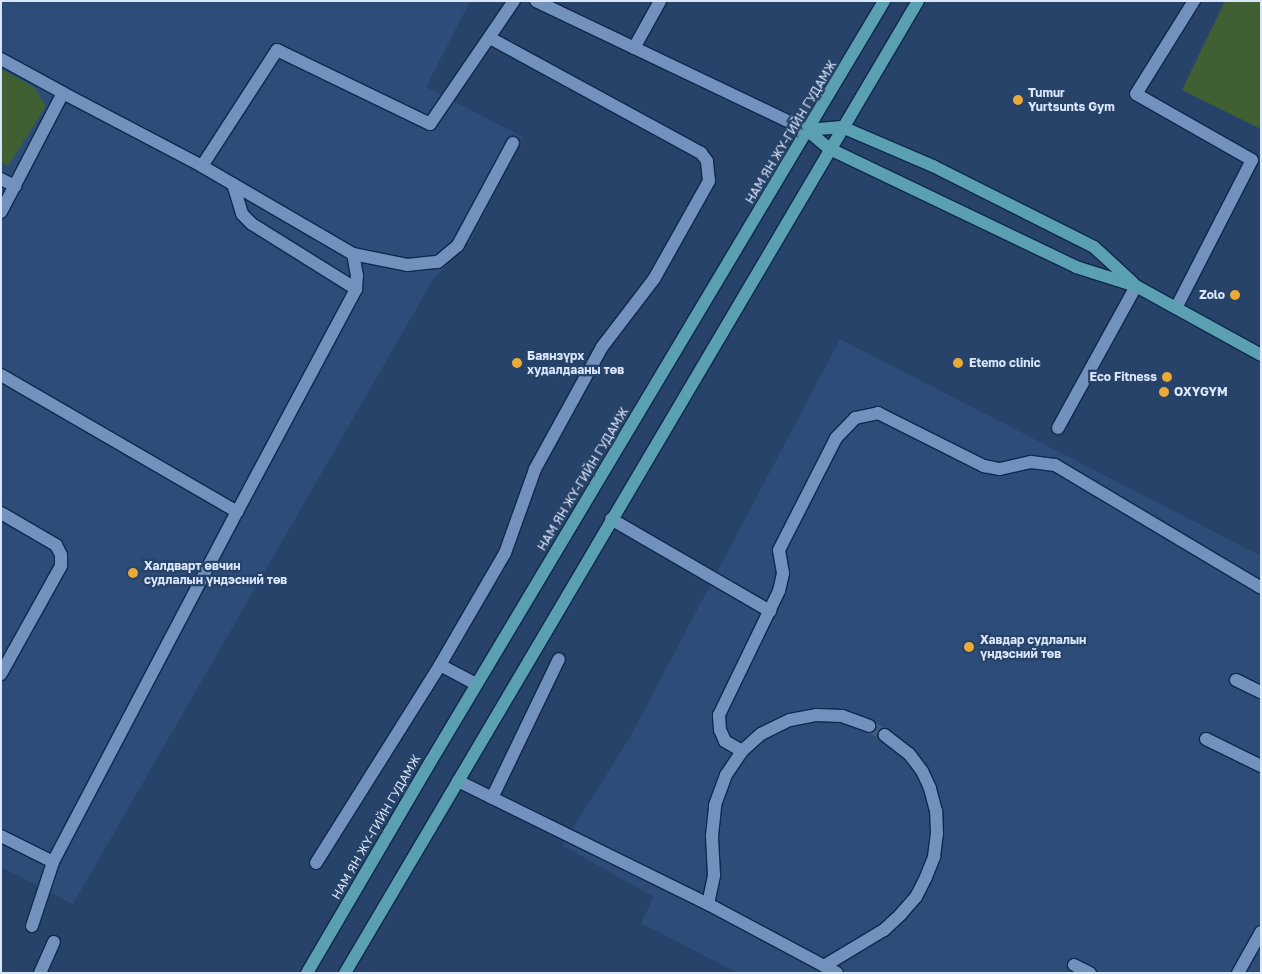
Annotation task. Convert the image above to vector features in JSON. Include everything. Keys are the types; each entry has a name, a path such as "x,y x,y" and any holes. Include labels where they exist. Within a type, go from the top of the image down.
{"main road":[{"name":"НАМ ЯН ЖҮ-ГИЙН ГУДАМЖ","path":"308,973 476,684 884,1"},
{"path":"345,973 918,1"},
{"path":"807,130 842,127 933,166 1094,246 1136,286"},
{"path":"807,130 830,149 1076,267 1136,286 1261,355"}],"street":[{"path":"202,166 277,50 430,124 514,1"},
{"path":"536,1 807,130"},
{"path":"634,48 660,1"},
{"path":"1176,308 1256,162 1136,94 1194,1"},
{"path":"316,863 440,664 504,553 535,469 597,355 654,279 709,181 707,161 701,153 490,38"},
{"path":"1,59 202,166 353,254 407,265 438,262 458,245 513,143"},
{"path":"1,212 63,93"},
{"path":"1,179 15,186"},
{"path":"232,184 242,214 252,224 356,289"},
{"path":"32,926 53,862 356,289 357,276 353,254"},
{"path":"1058,428 1136,286"},
{"path":"1,375 237,512"},
{"path":"742,751 725,741 720,730 719,716 779,591 783,573 779,550 836,438 855,418 878,413 984,466 1000,469 1031,462 1055,465 1261,588"},
{"path":"1,512 56,545 61,555 61,566 1,674"},
{"path":"612,520 770,611"},
{"path":"492,798 559,658"},
{"path":"440,664 476,684"},
{"path":"1236,680 1261,692"},
{"path":"708,904 714,875 712,836 715,805 726,775 742,751 761,734 799,718 816,715 842,716 869,726"},
{"path":"824,966 871,939 901,914 916,897 934,857 937,834 936,811 930,788 922,771 909,754 886,735"},
{"path":"1206,740 1261,766"},
{"path":"458,781 708,904 837,973"},
{"path":"1,836 53,862"},
{"path":"1238,973 1259,938"},
{"path":"40,973 54,942"},
{"path":"1074,965 1090,973"}],"shaded area":[{"name":"Халдварт өвчин судлалын үндэсний төв","path":"1,1 470,1 426,87 523,137 470,242 434,278 73,904 1,867"},
{"name":"Хавдар судлалын үндэсний төв","path":"840,339 1261,556 1261,973 738,973 641,923 654,897 562,845 629,739"}],"green space":[{"path":"1225,1 1261,1 1261,129 1182,90"},
{"path":"1,69 34,87 46,106 8,166 1,163"}],"tunnel":[{"path":"869,726 885,735"}],"place":[{"name":"Tumur Yurtsunts Gym","path":"1018,100"},
{"name":"Zolo","path":"1235,295"},
{"name":"Баянзүрх худалдааны төв","path":"517,363"},
{"name":"Etemo clinic","path":"958,363"},
{"name":"Eco Fitness","path":"1167,377"},
{"name":"OXYGYM","path":"1164,392"},
{"name":"Халдварт өвчин судлалын үндэсний төв","path":"133,573"},
{"name":"Хавдар судлалын үндэсний төв","path":"969,647"}]}
